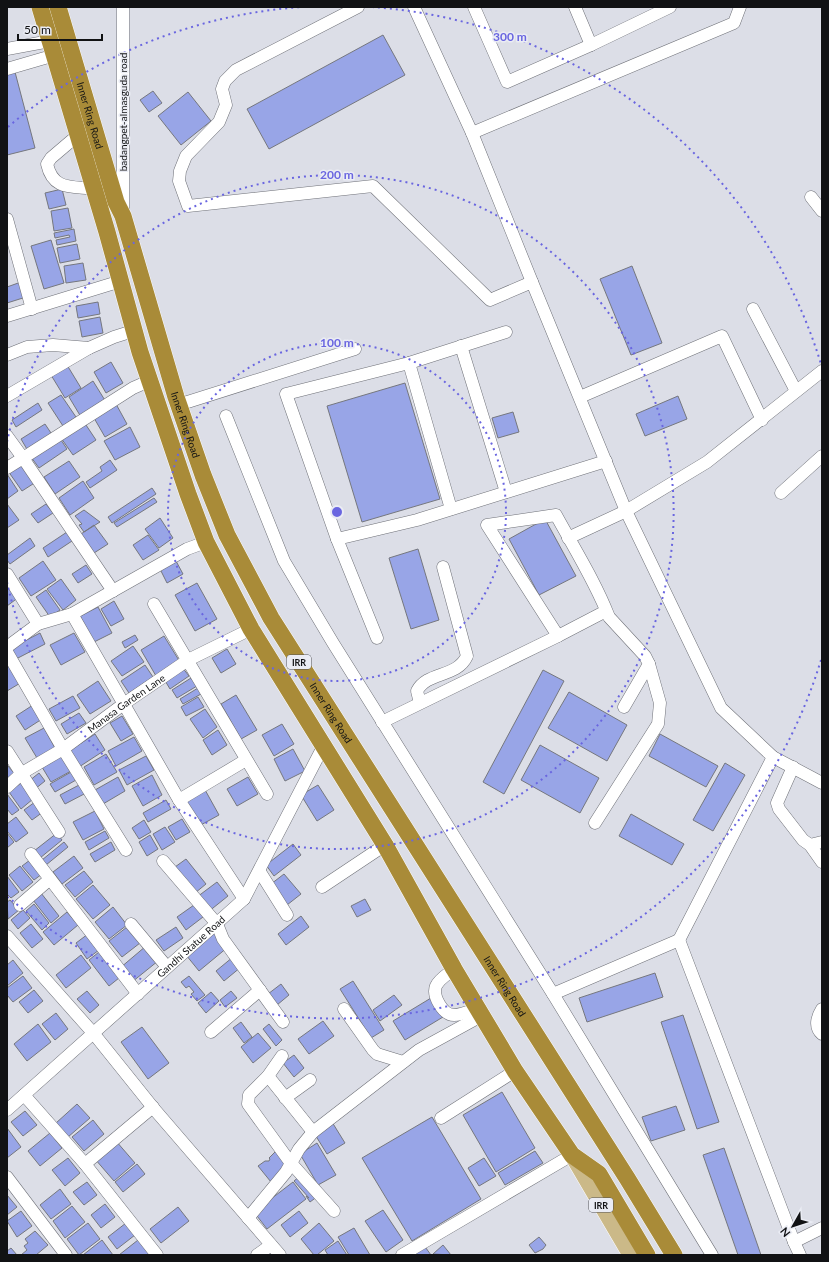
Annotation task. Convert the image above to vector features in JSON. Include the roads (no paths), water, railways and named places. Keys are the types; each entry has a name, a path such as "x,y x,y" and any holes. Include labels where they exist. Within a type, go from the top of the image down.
{"highway":[{"name":"Inner Ring Road","path":"40,7 95,189 121,281 133,331 188,494 206,542 251,629 385,845 454,969 515,1071 572,1155"},
{"name":"Inner Ring Road","path":"58,7 116,202 123,216 178,405 227,535 271,618 623,1171 674,1255"},
{"path":"572,1155 599,1174 647,1255"}],"main road":[{"name":"Inner Ring Road","path":"572,1155 630,1255"}],"street":[{"name":"badangpet-almasguda road","path":"123,7 123,216"},
{"path":"358,7 236,70 225,80 222,89 226,105 219,122 186,156 180,172 179,181 188,206 373,186 490,300 532,282"},
{"path":"414,7 472,133 626,511 721,708 773,756 822,783"},
{"path":"474,7 507,82 591,45 651,11 670,7"},
{"path":"574,7 591,45"},
{"path":"472,133 734,23 740,7"},
{"path":"7,49 52,48"},
{"path":"7,69 52,48"},
{"path":"78,135 51,158 48,164 49,172 56,182 63,185 95,189"},
{"path":"811,197 822,211"},
{"path":"7,218 10,243 32,308"},
{"path":"7,316 121,281"},
{"path":"753,309 796,391"},
{"path":"7,396 89,348 114,337 133,331"},
{"path":"377,638 337,539 286,394 409,363 506,332"},
{"path":"580,396 722,336 762,420"},
{"path":"7,355 27,347 53,345 89,348"},
{"path":"461,346 506,492"},
{"path":"178,405 355,349"},
{"path":"409,363 451,509"},
{"path":"568,538 626,511 707,462 822,371"},
{"path":"7,468 133,388 149,381"},
{"path":"226,416 284,561 382,722 553,994 712,1255"},
{"path":"7,436 113,591"},
{"path":"781,493 822,456"},
{"path":"337,539 417,520 606,461"},
{"path":"558,636 487,525 556,515 609,617 645,656 649,664 660,703 658,724 595,823"},
{"path":"7,647 38,624 72,614 187,549 206,542"},
{"path":"420,703 417,691 423,683 439,675 450,672 464,662 467,656 443,567"},
{"path":"7,574 38,624"},
{"path":"154,604 267,794"},
{"path":"382,722 606,611"},
{"path":"72,614 125,703 179,800 244,899"},
{"name":"Manasa Garden Lane","path":"7,787 22,773 63,749 125,703 188,660 251,629"},
{"path":"7,652 63,749 126,850"},
{"path":"624,708 649,664"},
{"name":"Gandhi Statue Road","path":"8,1106 24,1095 94,1034 244,899 260,872 324,745"},
{"path":"7,751 60,832"},
{"path":"553,994 680,940 773,756"},
{"path":"179,800 246,760"},
{"path":"793,767 777,803 779,809 803,840 810,845 822,862"},
{"path":"810,845 822,842"},
{"path":"322,887 385,845"},
{"path":"31,854 138,994"},
{"path":"163,861 217,924 223,939 283,1022"},
{"path":"260,872 286,915"},
{"path":"20,904 50,880"},
{"path":"131,924 168,967"},
{"path":"680,940 800,1255"},
{"path":"9,942 94,1034 153,1107 280,1255"},
{"path":"454,969 436,986 435,992 442,1008 448,1014 453,1015 480,1012"},
{"path":"211,1032 260,990"},
{"path":"344,1009 377,1054 403,1062"},
{"path":"822,1009 817,1020 817,1027 822,1034"},
{"path":"248,1218 286,1172 290,1162 313,1132 419,1050 480,1012"},
{"path":"282,1056 268,1076 249,1095 248,1104 290,1162 334,1211"},
{"path":"441,1118 515,1071"},
{"path":"268,1076 313,1132"},
{"path":"285,1098 310,1080"},
{"path":"24,1095 85,1164 157,1255"},
{"path":"85,1164 153,1107"},
{"path":"402,1255 572,1155"},
{"path":"7,1177 66,1255"},
{"path":"794,1242 822,1228"},
{"path":"257,1255 272,1245"}]}
